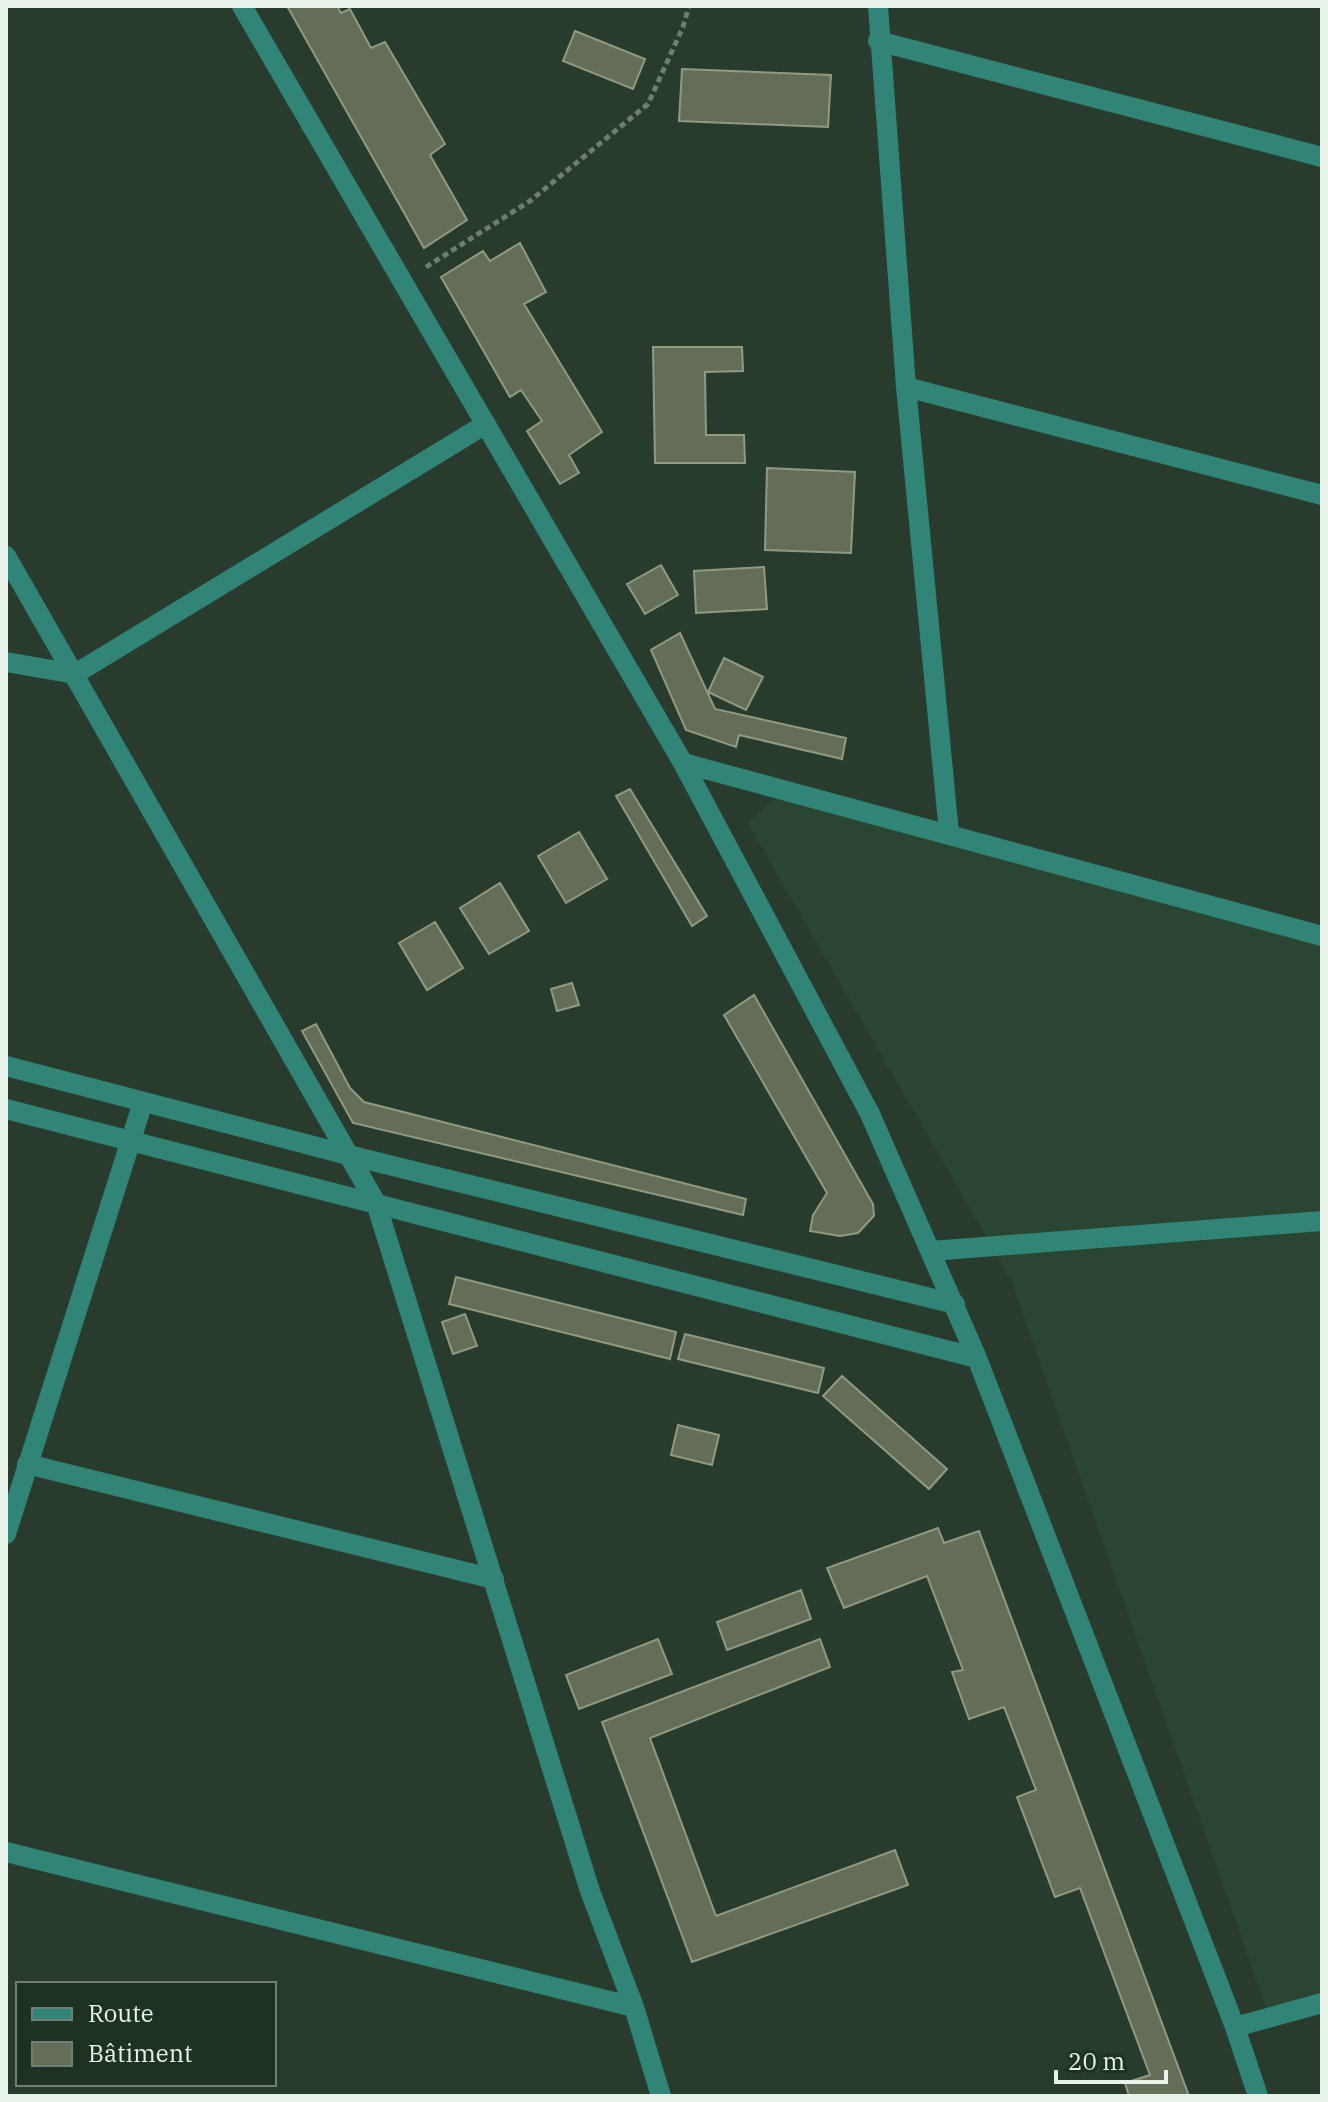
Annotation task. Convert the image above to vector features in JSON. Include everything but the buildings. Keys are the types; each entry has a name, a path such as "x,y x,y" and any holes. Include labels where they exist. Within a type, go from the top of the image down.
{"street":[{"path":"242,6 683,763 870,1114 977,1358 1235,2027 1258,2096"},
{"path":"878,6 878,41 906,387 949,833"},
{"path":"878,41 1322,157"},
{"path":"906,387 1322,495"},
{"path":"6,662 75,674 486,424"},
{"path":"6,556 352,1156 376,1203 590,1891 634,2007 661,2096"},
{"path":"683,763 1321,931"},
{"path":"6,1066 352,1156 955,1304"},
{"path":"6,1534 143,1102"},
{"path":"6,1109 977,1358"},
{"path":"931,1251 1322,1221"},
{"path":"27,1464 494,1579"},
{"path":"6,1852 634,2007"},
{"path":"1235,2027 1322,2003"}],"path":[{"path":"401,282 530,201 648,104 683,27 689,6"}],"shaded area":[{"path":"785,792 1322,937 1322,2001 1269,2016 1011,1280 747,822"}]}
